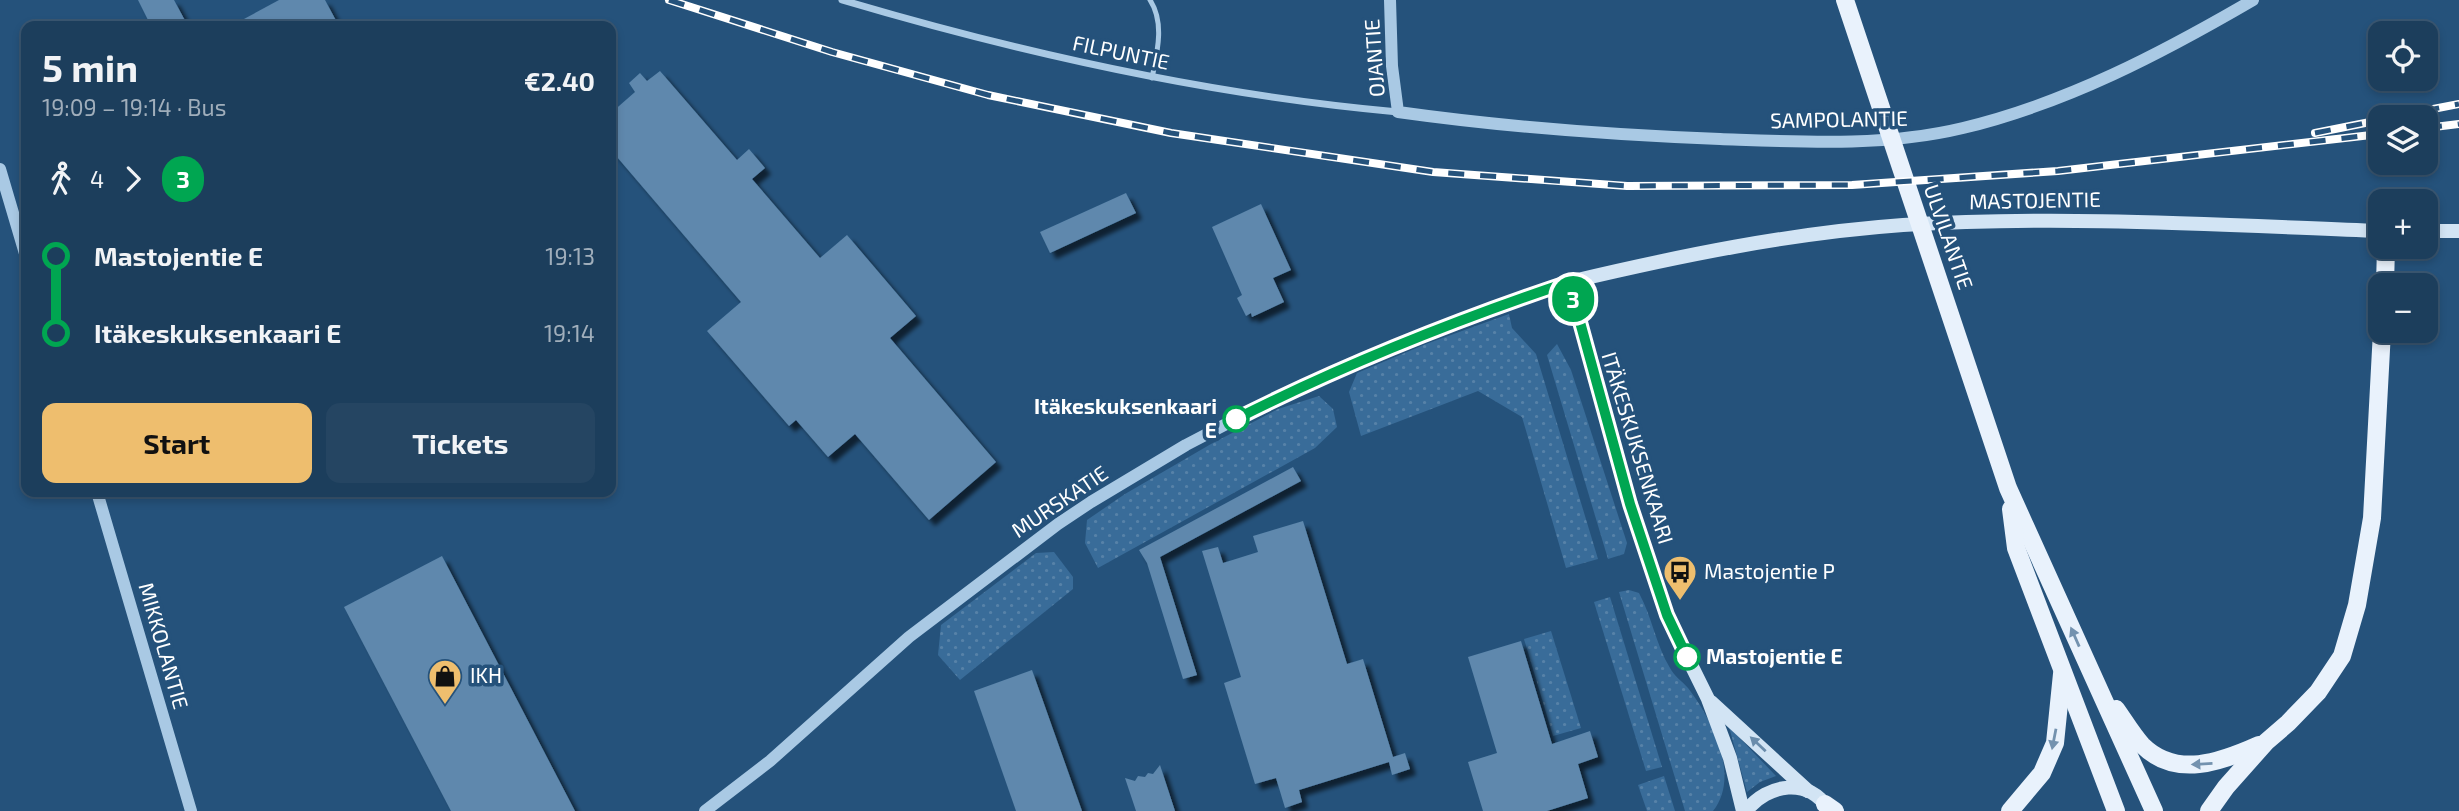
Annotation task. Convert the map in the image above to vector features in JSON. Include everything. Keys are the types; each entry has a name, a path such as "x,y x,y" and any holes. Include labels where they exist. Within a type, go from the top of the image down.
{"main road":[{"name":"ULVILANTIE","path":"1844,0 2008,488 2154,811"},
{"name":"MASTOJENTIE","path":"1569,282 1651,262 1735,247 1901,225 2076,219 2368,231"},
{"path":"2438,231 2459,231"},
{"name":"ITÄKESKUKSENKAARI","path":"1569,282 1630,504 1667,615 1708,699 1730,758 1744,811"},
{"path":"2209,811 2226,787 2266,742 2318,692 2342,656 2357,605 2372,517 2381,343"},
{"name":"ULVILANTIE","path":"2008,488 2016,548 2116,811"},
{"path":"2010,811 2042,773 2054,743 2063,671"},
{"path":"2092,675 2141,744 2160,758 2182,765 2215,763 2266,742"},
{"name":"ITÄKESKUKSENKAARI","path":"1708,699 1830,809"},
{"path":"1744,811 1755,799 1771,790 1789,787 1808,791"}],"street":[{"name":"FILPUNTIE","path":"842,0 1021,49 1152,78 1276,99 1398,112"},
{"name":"OJANTIE","path":"1390,0 1392,66 1398,112"},
{"name":"SAMPOLANTIE","path":"1398,112 1494,125 1694,138 1790,142 1871,142 1914,138 1964,128 2036,107 2186,39 2253,0"},
{"path":"0,169 21,240"},
{"name":"MURSKATIE","path":"705,811 770,761 909,637 1091,502 1186,445 1278,397 1497,307 1569,282"},
{"name":"MIKKOLANTIE","path":"98,497 191,811"}],"lane":[{"path":"1150,0 1157,13 1158,44 1152,78"}],"shaded area":[{"path":"1509,314 1512,328 1536,354 1598,559 1566,568 1522,417 1478,391 1361,436 1349,392 1357,373"},
{"path":"1557,344 1571,370 1627,543 1624,554 1608,559 1547,355"},
{"path":"1319,396 1333,409 1337,427 1315,448 1098,568 1085,543 1087,520 1125,494 1211,444 1278,409"},
{"path":"1054,552 1073,577 1073,589 960,680 938,655 941,625 1036,553"},
{"path":"1629,590 1639,593 1665,659 1697,701 1714,731 1724,765 1724,781 1721,797 1713,811 1685,811 1619,592"},
{"path":"1610,597 1662,767 1646,771 1594,602"},
{"path":"1551,631 1581,728 1553,736 1524,639"},
{"path":"1729,727 1776,776 1760,782 1747,792"},
{"path":"1664,776 1675,811 1647,811 1638,785"}],"building":[{"path":"138,0 174,0 185,21 148,21"},
{"path":"279,0 325,0 336,21 240,21"},
{"path":"660,71 737,160 749,149 765,168 752,179 820,258 847,235 916,316 890,338 996,462 929,520 855,434 828,457 796,420 789,426 707,331 741,302 616,156 616,109 635,92 629,83 640,73 647,81"},
{"path":"1126,193 1136,213 1050,253 1040,232"},
{"path":"1261,204 1291,270 1273,278 1284,302 1252,317 1251,313 1246,316 1237,298 1242,295 1212,227"},
{"path":"1293,467 1301,481 1160,557 1197,675 1183,679 1147,563 1139,550"},
{"path":"1303,521 1347,664 1363,659 1393,757 1405,753 1410,769 1392,775 1389,762 1299,790 1302,802 1285,808 1276,778 1255,784 1224,683 1241,677 1202,551 1218,547 1223,563 1258,552 1253,536"},
{"path":"442,556 575,811 451,811 344,607"},
{"path":"1521,641 1552,744 1590,731 1598,757 1578,764 1588,798 1547,811 1483,811 1468,762 1497,753 1468,657"},
{"path":"1032,670 1082,811 1016,811 974,691"},
{"path":"1160,765 1175,811 1136,811 1125,778 1135,781 1138,776 1153,774"}],"railway":[{"path":"669,0 832,52 988,95 1171,133 1433,172 1627,186 1852,185 2058,171 2368,135"},
{"path":"2438,108 2459,104"},
{"path":"2315,133 2368,122"},
{"path":"2438,127 2459,124"}],"bus line":[{"name":"3","path":"1236,419 1335,372 1510,302 1569,282 1630,504 1667,615 1687,657"}],"place":[{"name":"Itäkeskuksenkaari E","path":"1236,419"},
{"name":"Mastojentie P","path":"1680,602"},
{"name":"Mastojentie E","path":"1687,657"},
{"name":"IKH","path":"445,706"}]}
